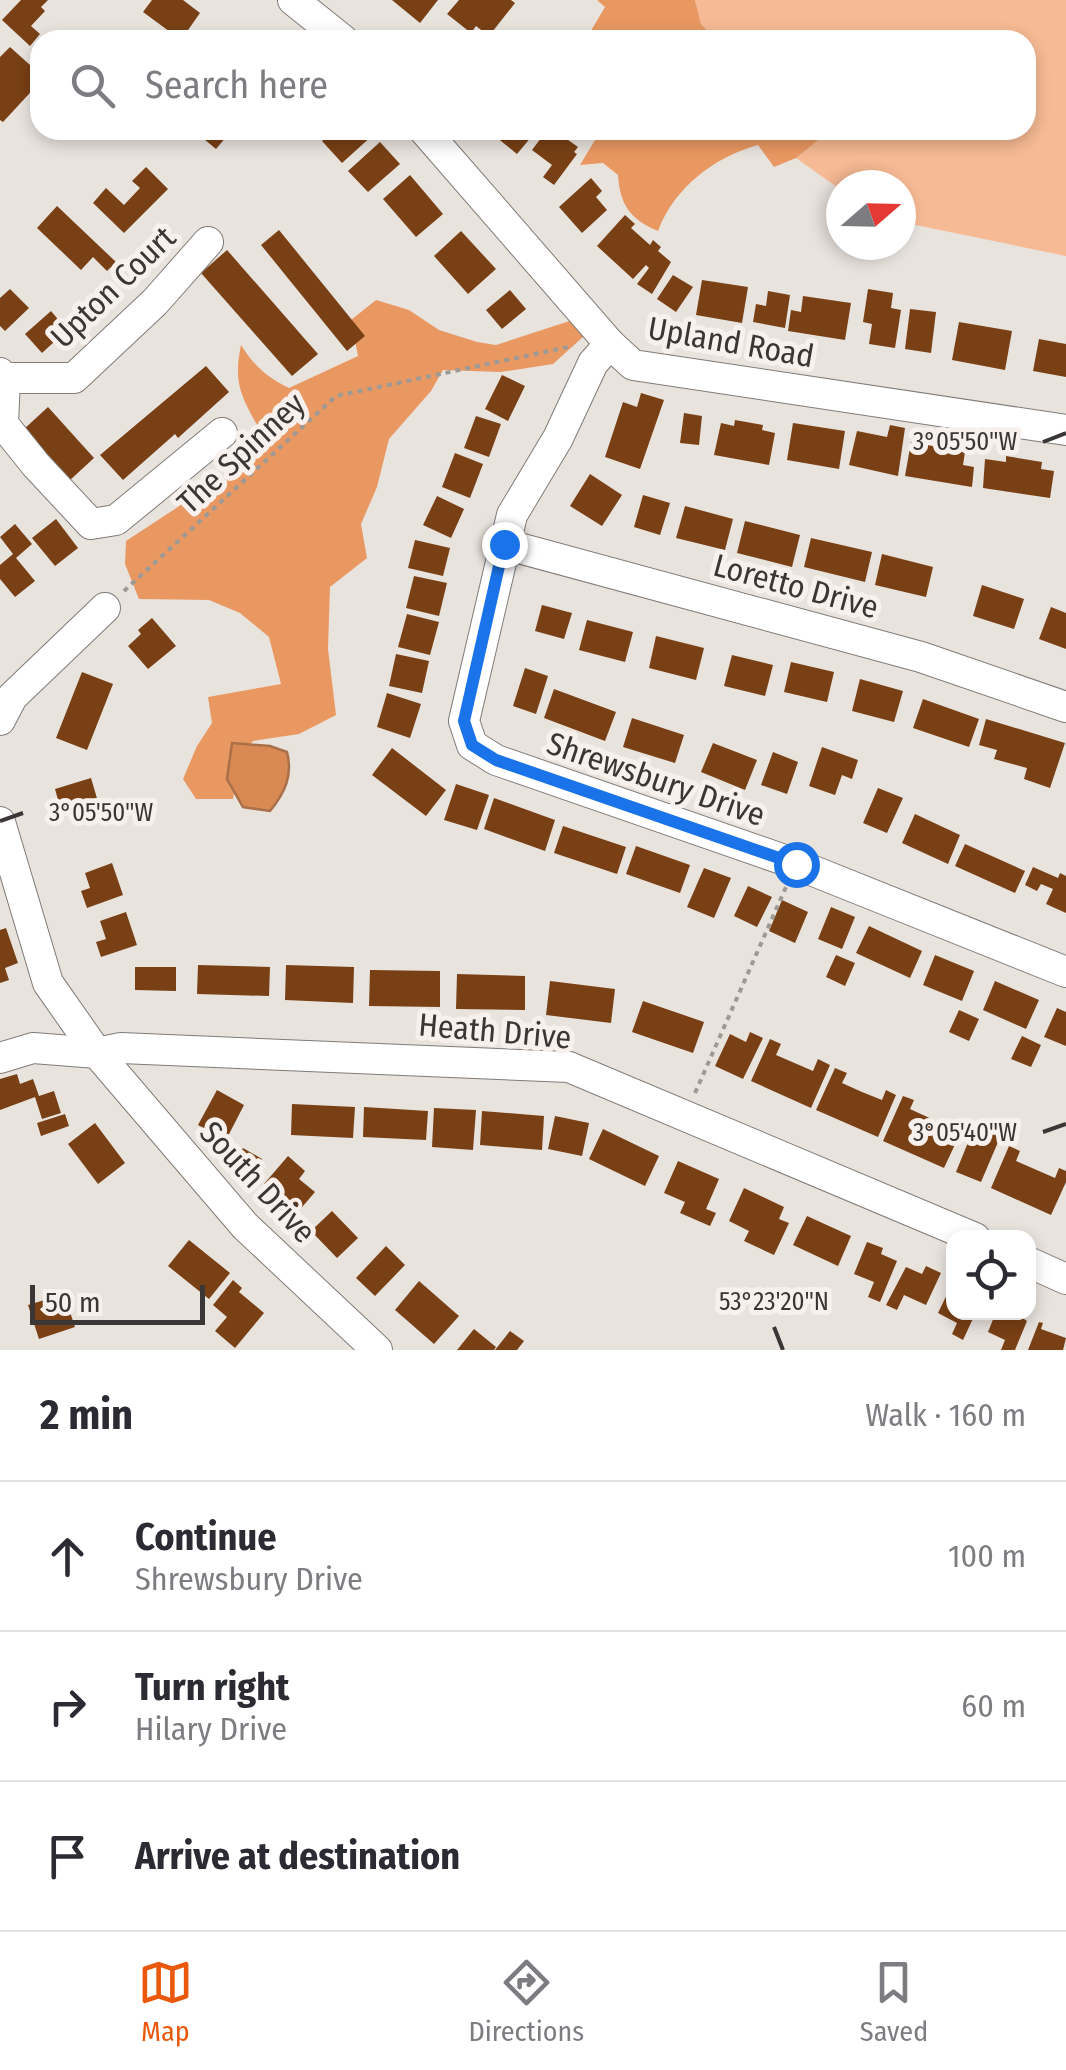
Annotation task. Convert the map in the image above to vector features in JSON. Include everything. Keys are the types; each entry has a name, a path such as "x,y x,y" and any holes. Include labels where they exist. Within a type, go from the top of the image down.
{"street":[{"path":"293,0 330,30"},
{"name":"Upland Road","path":"433,140 632,364 1066,430"},
{"name":"Upton Court","path":"3,376 74,378 155,302 208,242"},
{"path":"504,544 512,515 558,438 593,362 609,341"},
{"path":"3,376 3,424 90,524 116,520 222,433"},
{"name":"Loretto Drive","path":"504,544 921,656 1066,708"},
{"name":"Shrewsbury Drive","path":"504,544 464,721 472,745 496,760 796,864 1066,972"},
{"path":"0,720 12,697 105,608"},
{"name":"South Drive","path":"0,822 48,982 97,1053 245,1226 377,1350"},
{"name":"Heath Drive","path":"0,1058 33,1048 97,1053 121,1048 569,1067 956,1230"},
{"path":"1036,1266 1066,1279"}],"path":[{"name":"The Spinney","path":"105,608 336,396 609,341"},
{"path":"686,1114 796,864"}],"shaded area":[{"path":"597,0 695,0 701,24 707,30 592,30 605,7"},
{"path":"695,0 1066,0 1066,256 916,225 916,170 826,170 826,179 796,158 818,140 1036,140 1036,30 707,30 701,24"},
{"path":"595,140 818,140 796,158 774,167 758,145 726,157 685,188 658,231 628,210 618,175 603,163 580,165"},
{"path":"376,300 409,310 439,330 496,345 585,316 594,327 553,364 501,372 443,370 431,391 389,439 377,487 361,524 367,558 330,587 328,649 336,715 299,734 253,741 239,760 233,799 196,799 183,779 212,723 208,697 281,684 269,637 240,613 209,600 139,599 125,564 126,541 187,501 221,485 260,430 240,389 241,345 262,370 289,388 358,356 351,320"},
{"path":"232,743 270,746 287,752 286,783 270,811 243,807 227,779"}],"building":[{"path":"21,0 48,0 41,7 45,11 31,26 36,30 30,30 30,46 2,20"},
{"path":"152,0 183,0 200,13 188,30 167,30 143,12"},
{"path":"392,0 438,0 420,23"},
{"path":"459,0 515,3 494,30 476,26 467,30 447,14"},
{"path":"10,47 30,65 30,93 3,122 0,120 0,57"},
{"path":"205,140 224,140 216,149"},
{"path":"323,140 367,140 342,163"},
{"path":"500,140 529,140 517,154"},
{"path":"540,140 568,140 578,147 554,185 543,177 552,165 532,150"},
{"path":"380,142 400,164 368,192 348,171"},
{"path":"146,167 168,189 124,233 93,203 106,188 124,205 140,188 132,181"},
{"path":"410,175 443,214 416,237 383,199"},
{"path":"591,178 602,191 596,197 607,210 582,233 559,207"},
{"path":"57,206 116,262 107,271 93,257 81,270 37,228"},
{"path":"625,215 635,224 631,228 650,245 653,240 661,247 658,251 671,262 652,294 637,284 649,268 646,265 633,279 597,246"},
{"path":"279,230 365,336 347,351 261,245"},
{"path":"461,231 496,269 468,294 434,256"},
{"path":"227,250 318,354 292,376 201,273"},
{"path":"673,275 693,287 676,312 657,299"},
{"path":"702,280 748,287 742,323 696,315"},
{"path":"10,289 29,308 5,331 0,326 0,298"},
{"path":"868,289 893,293 891,308 901,310 895,348 869,344 872,324 863,322"},
{"path":"510,290 526,309 502,329 486,310"},
{"path":"768,291 790,295 785,328 753,322 756,304 766,306"},
{"path":"803,296 851,303 845,340 788,331 791,310 801,312"},
{"path":"910,309 936,312 931,353 905,349"},
{"path":"51,311 67,330 42,353 25,334"},
{"path":"959,322 1012,331 1005,370 952,360"},
{"path":"1039,339 1066,344 1066,377 1033,371"},
{"path":"206,366 229,392 123,480 100,455"},
{"path":"502,375 525,386 508,421 485,409"},
{"path":"641,393 664,400 640,469 605,457 623,402 637,407"},
{"path":"48,407 94,458 69,481 23,430"},
{"path":"684,413 702,416 699,445 680,443"},
{"path":"476,416 501,424 489,457 464,448"},
{"path":"735,420 763,425 762,430 775,433 769,465 714,455 721,423 734,426"},
{"path":"793,423 845,431 839,469 787,460"},
{"path":"890,425 905,428 898,476 849,465 857,431 887,437"},
{"path":"911,442 965,452 963,465 974,467 972,487 905,476"},
{"path":"455,453 483,464 470,498 442,487"},
{"path":"1006,456 1042,462 1041,469 1054,471 1050,498 983,488 985,459 1006,462"},
{"path":"590,474 622,495 602,526 570,506"},
{"path":"643,495 670,503 660,535 634,527"},
{"path":"437,496 464,509 451,538 423,525"},
{"path":"685,506 733,519 725,550 676,538"},
{"path":"56,519 78,548 55,566 32,538"},
{"path":"745,521 800,535 792,567 737,553"},
{"path":"15,524 32,544 16,558 35,581 15,597 0,579 0,565 13,554 0,537"},
{"path":"811,538 872,552 865,582 804,567"},
{"path":"415,540 450,548 443,576 408,568"},
{"path":"882,554 933,567 926,597 875,585"},
{"path":"414,576 447,583 439,616 406,608"},
{"path":"982,585 1024,599 1014,629 973,616"},
{"path":"542,605 572,613 564,639 535,631"},
{"path":"1051,607 1066,613 1066,649 1039,639"},
{"path":"407,614 439,622 430,655 398,647"},
{"path":"152,618 176,646 148,669 128,646"},
{"path":"587,620 633,632 625,662 579,650"},
{"path":"656,636 704,648 696,680 649,668"},
{"path":"396,654 429,661 422,693 389,686"},
{"path":"732,655 773,665 765,696 724,686"},
{"path":"791,662 834,672 827,702 784,692"},
{"path":"525,668 548,676 536,714 513,706"},
{"path":"82,672 113,684 87,750 56,738"},
{"path":"860,679 903,691 894,722 852,711"},
{"path":"554,689 616,712 605,741 544,718"},
{"path":"387,693 421,704 410,738 377,727"},
{"path":"923,699 979,719 969,747 913,728"},
{"path":"632,718 684,735 675,763 623,747"},
{"path":"986,719 1065,743 1050,788 1024,779 1027,768 994,759 997,750 979,745"},
{"path":"713,743 757,760 745,790 701,772"},
{"path":"822,747 858,760 852,779 842,775 835,795 809,786"},
{"path":"392,748 446,790 426,816 372,775"},
{"path":"773,752 798,762 787,794 761,785"},
{"path":"91,778 101,812 71,821 66,806 60,807 55,789"},
{"path":"456,784 489,795 477,830 444,820"},
{"path":"878,788 903,798 887,833 863,823"},
{"path":"494,798 555,820 545,851 484,829"},
{"path":"915,814 960,835 948,864 902,843"},
{"path":"563,826 626,847 617,874 554,853"},
{"path":"965,844 1025,871 1015,893 955,866"},
{"path":"636,846 690,865 680,893 626,874"},
{"path":"112,863 123,895 87,908 81,891 90,888 85,873"},
{"path":"1033,867 1058,878 1060,873 1066,876 1066,913 1046,904 1053,889 1041,884 1037,891 1025,885"},
{"path":"704,868 731,878 714,918 687,907"},
{"path":"748,886 772,897 757,927 734,916"},
{"path":"782,900 808,912 795,943 769,931"},
{"path":"831,907 855,917 842,949 818,939"},
{"path":"126,912 137,945 101,957 96,942 106,939 100,921"},
{"path":"869,926 922,951 910,978 856,953"},
{"path":"6,928 18,963 5,968 9,980 0,983 0,930"},
{"path":"836,955 855,963 845,986 826,977"},
{"path":"935,955 974,971 962,1001 923,985"},
{"path":"198,965 270,967 269,996 197,994"},
{"path":"286,965 354,967 353,1003 285,1000"},
{"path":"135,967 176,967 176,991 135,990"},
{"path":"370,970 440,971 440,1007 369,1006"},
{"path":"457,974 525,976 525,1010 456,1009"},
{"path":"550,981 615,989 611,1023 546,1015"},
{"path":"995,981 1039,1000 1026,1029 983,1010"},
{"path":"643,1001 704,1022 693,1053 632,1032"},
{"path":"1057,1008 1066,1012 1066,1046 1044,1037"},
{"path":"959,1010 979,1019 969,1041 949,1032"},
{"path":"750,1032 763,1038 743,1079 715,1066 730,1034 746,1042"},
{"path":"1022,1036 1041,1045 1031,1067 1011,1059"},
{"path":"770,1039 781,1044 776,1055 813,1071 818,1059 830,1065 811,1108 751,1081"},
{"path":"835,1068 847,1073 842,1083 862,1092 882,1100 886,1090 896,1095 878,1137 816,1110"},
{"path":"17,1074 20,1084 33,1079 39,1096 54,1091 61,1113 42,1119 35,1097 0,1110 0,1079"},
{"path":"217,1090 244,1105 226,1140 198,1125"},
{"path":"903,1096 914,1100 910,1109 949,1127 953,1118 965,1123 944,1168 883,1141"},
{"path":"292,1104 355,1107 353,1138 291,1135"},
{"path":"364,1107 428,1111 426,1140 363,1137"},
{"path":"434,1108 476,1110 473,1150 432,1147"},
{"path":"482,1111 544,1116 542,1150 480,1145"},
{"path":"65,1114 69,1126 41,1136 37,1123"},
{"path":"555,1116 589,1123 582,1156 548,1149"},
{"path":"95,1123 125,1163 98,1184 68,1144"},
{"path":"603,1129 659,1156 645,1186 589,1159"},
{"path":"988,1130 1001,1135 981,1182 956,1172 969,1140 982,1145"},
{"path":"1009,1146 1020,1151 1016,1161 1055,1178 1059,1168 1066,1171 1066,1182 1051,1215 991,1188"},
{"path":"243,1148 262,1159 250,1181 231,1171"},
{"path":"288,1156 305,1171 299,1179 315,1192 297,1213 264,1184"},
{"path":"678,1161 719,1179 706,1209 716,1213 710,1226 680,1213 685,1202 664,1193"},
{"path":"744,1188 784,1207 779,1219 789,1223 774,1255 744,1241 749,1231 729,1221"},
{"path":"332,1211 358,1238 337,1258 311,1231"},
{"path":"807,1216 851,1236 838,1266 793,1245"},
{"path":"189,1240 230,1273 209,1299 168,1266"},
{"path":"867,1242 883,1248 881,1254 897,1261 880,1302 868,1297 874,1282 854,1274"},
{"path":"386,1246 405,1265 375,1296 356,1278"},
{"path":"926,1266 941,1273 926,1305 904,1295 897,1310 886,1305 906,1267 922,1274"},
{"path":"233,1280 242,1288 239,1292 264,1313 235,1348 215,1331 227,1317 213,1305"},
{"path":"419,1281 459,1316 434,1344 395,1310"},
{"path":"64,1294 75,1327 39,1339 28,1305"},
{"path":"946,1296 946,1317 938,1313"},
{"path":"951,1320 972,1320 963,1340 952,1334 957,1323"},
{"path":"993,1320 1027,1321 1015,1350 1001,1350 1005,1340 988,1332"},
{"path":"1039,1322 1043,1323 1041,1329 1066,1338 1063,1350 1028,1350"},
{"path":"474,1329 496,1347 494,1350 457,1350"},
{"path":"510,1331 524,1341 517,1350 495,1350"}],"route":[{"path":"504,544 464,721 472,745 496,760 796,864"}]}
